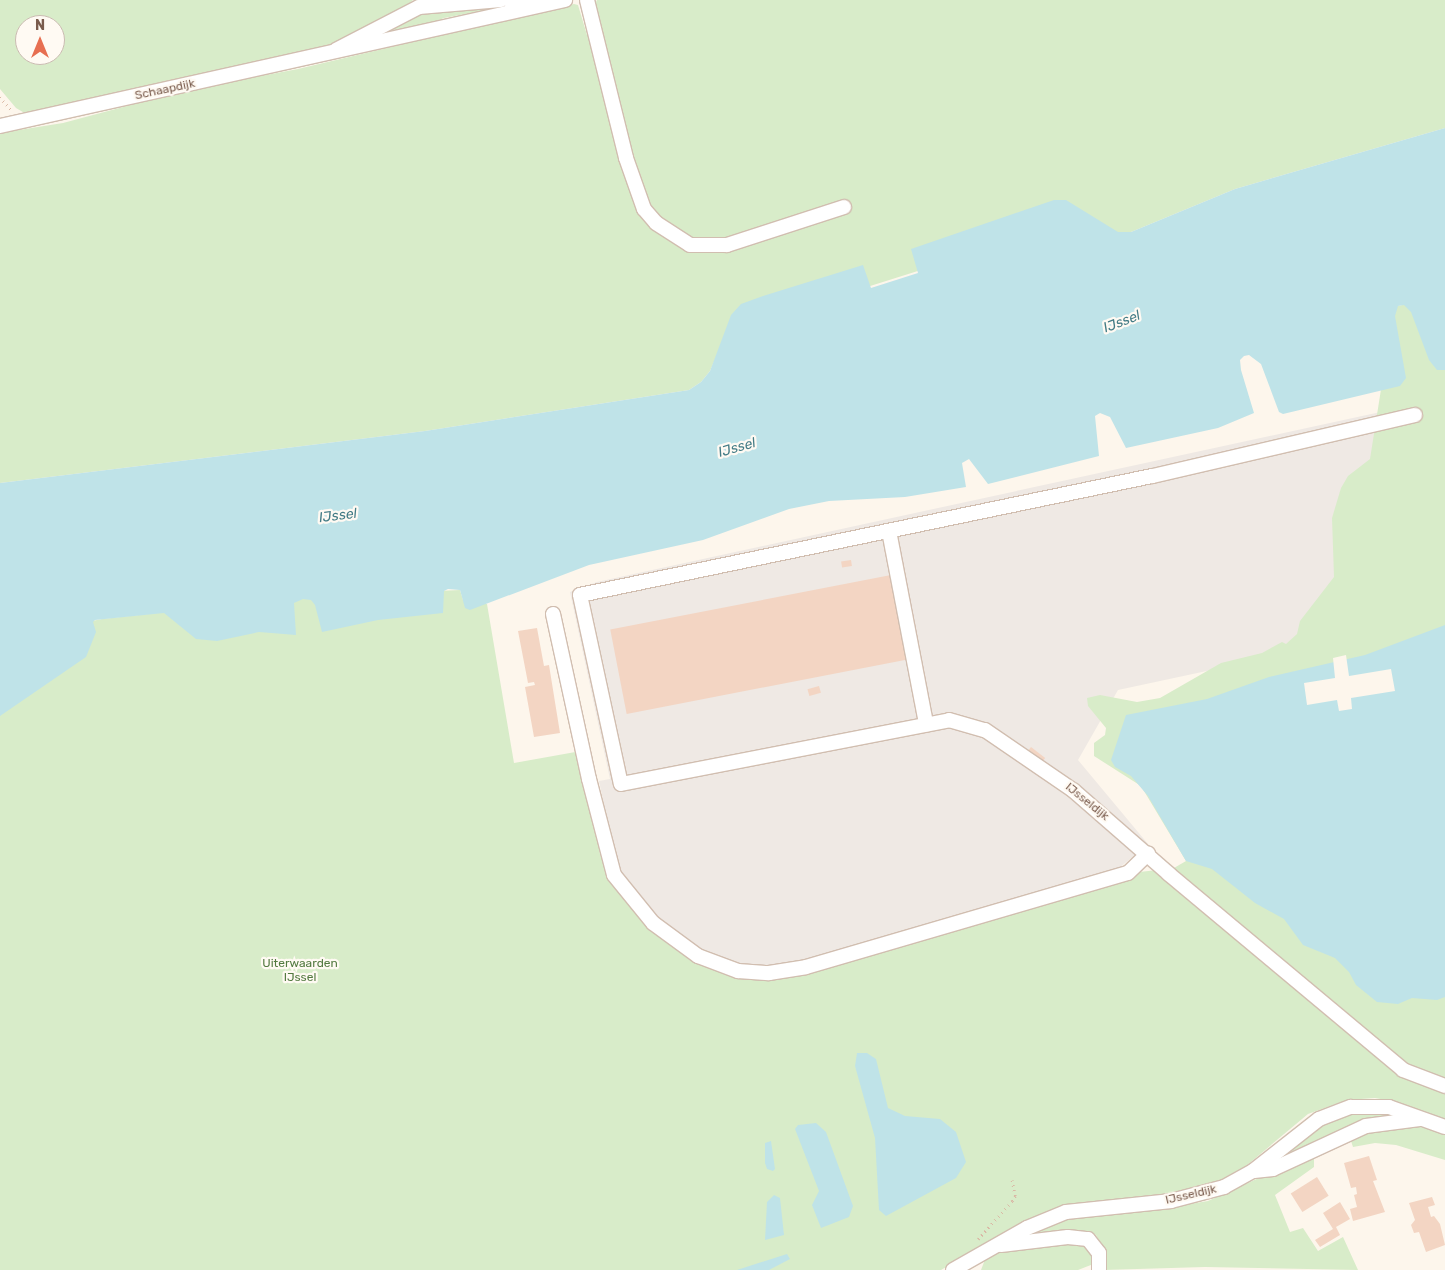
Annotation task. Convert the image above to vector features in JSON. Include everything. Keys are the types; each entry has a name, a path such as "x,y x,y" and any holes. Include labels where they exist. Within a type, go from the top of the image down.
{"street":[{"name":"Schaapdijk","path":"329,55 351,40 419,7 501,0"},
{"name":"Schaapdijk","path":"509,0 543,5"},
{"name":"Schaapdijk","path":"0,126 329,55 566,0"},
{"path":"587,0 628,166 644,209 664,230 690,245 727,246 844,207"},
{"path":"926,724 889,531 1152,476 1415,416"},
{"name":"IJsseldijk","path":"889,531 580,595 620,784 949,720 985,730 1074,790 1403,1070 1445,1086"},
{"path":"554,614 589,779 614,875 653,923 698,956 738,972 769,973 806,967 1128,873 1148,854"},
{"name":"IJsseldijk","path":"954,1270 970,1266 996,1246 1046,1218 1066,1212 1190,1197 1224,1187 1253,1171 1305,1129 1332,1113 1370,1105 1405,1111 1445,1127"},
{"path":"1253,1171 1272,1169 1366,1126 1425,1119"},
{"path":"996,1246 1068,1237 1088,1239 1099,1253 1099,1270"}],"path":[{"path":"970,1266 968,1250 1012,1201 1012,1180"}],"shaded area":[{"path":"1445,398 1389,632 1118,690 1078,760 1148,844 1113,873 787,968 722,964 655,919 618,872 599,781 610,779 570,592 597,582"}],"green space":[{"path":"0,0 413,0 401,12 322,50 28,115 16,108 0,89"},
{"path":"597,0 1445,0 1445,128 1235,189 1131,232 921,270 867,287 724,338 710,371 701,382 689,390 425,431 0,483 0,133 63,123 187,90 298,69 574,4 578,5 587,35 602,29 595,4"},
{"path":"518,4 444,18 422,27 353,41 415,13"},
{"name":"Uiterwaarden IJssel","path":"1445,295 1445,1122 1398,1102 1375,1098 1347,1100 1308,1114 1246,1166 1213,1184 1177,1194 1084,1202 1054,1209 1023,1222 941,1270 0,1270 0,639 102,619 305,597 460,590 463,600 467,603 487,604 514,763 581,751 600,854 607,874 686,953 761,977 1131,873 1157,870 1162,875 1186,861 1141,786 1094,756 1094,743 1105,735 1106,728 1088,706 1087,698 1100,695 1137,702 1160,698 1221,663 1262,653 1282,642 1286,644 1297,634 1300,621 1334,577 1332,518 1341,488 1348,476 1370,459 1394,307"},
{"path":"1376,1112 1408,1118 1273,1164 1316,1127 1350,1114"},
{"path":"1408,1124 1445,1133 1445,1160 1396,1145 1375,1143 1353,1147 1351,1136"},
{"path":"1314,1153 1314,1167 1275,1195 1290,1232 1303,1228 1318,1251 1343,1237 1358,1270 1205,1267 1103,1270 1105,1256 1096,1235 1086,1231 1029,1234 1080,1215 1160,1209 1208,1201"},
{"path":"1064,1240 1088,1245 1096,1263 1078,1270 981,1270 986,1257 995,1250"}],"water":[{"name":"IJssel","path":"1445,128 1445,370 1437,370 1429,360 1411,312 1404,305 1398,306 1395,316 1406,378 1400,386 1283,414 1279,412 1261,364 1249,355 1244,356 1240,360 1241,370 1254,413 1218,428 1126,448 1110,417 1100,413 1095,416 1099,456 988,484 969,459 962,463 966,487 905,497 829,501 789,509 703,540 589,565 470,610 465,608 460,590 448,589 444,591 443,613 378,620 322,632 315,605 311,600 303,599 294,603 296,635 259,632 217,641 196,639 164,613 95,620 93,622 96,632 86,657 0,716 0,483 425,431 689,390 701,382 710,371 731,315 741,304 763,296 863,265 871,288 918,273 911,249 1054,200 1066,200 1118,232 1131,232 1235,189"},
{"path":"1445,625 1445,997 1437,1000 1412,998 1398,1004 1377,1002 1356,985 1349,972 1335,958 1303,945 1284,919 1255,903 1212,869 1186,861 1148,796 1131,776 1115,767 1111,760 1126,715 1207,699 1269,677 1365,655"},
{"path":"857,1053 867,1053 876,1059 888,1108 905,1116 940,1119 956,1132 966,1162 956,1178 886,1216 879,1210 875,1138 855,1066"},
{"path":"816,1123 826,1132 853,1206 849,1217 821,1228 812,1205 819,1191 795,1129 798,1125"},
{"path":"771,1141 775,1169 773,1171 767,1169 765,1163 765,1143"},
{"path":"774,1195 780,1198 784,1235 765,1240 767,1202"},
{"path":"787,1254 790,1259 769,1270 737,1270"}],"pier":[{"path":"1346,655 1349,676 1391,669 1395,691 1351,698 1352,709 1339,711 1337,700 1307,705 1304,683 1335,678 1333,658"}],"building":[{"path":"851,560 852,566 842,567 841,562"},
{"path":"891,575 907,659 627,714 610,630"},
{"path":"537,628 544,666 549,665 560,733 534,737 525,687 535,685 534,682 528,683 518,631"},
{"path":"819,686 821,693 809,696 807,689"},
{"path":"1031,747 1045,758 1041,763 1027,752"},
{"path":"1369,1156 1377,1180 1373,1181 1385,1212 1353,1221 1350,1209 1357,1207 1354,1195 1357,1194 1356,1187 1351,1188 1344,1163"},
{"path":"1317,1177 1329,1196 1302,1212 1291,1193"},
{"path":"1432,1197 1435,1205 1428,1207 1431,1217 1434,1216 1440,1224 1445,1245 1426,1252 1419,1232 1414,1233 1411,1225 1415,1220 1409,1203"},
{"path":"1340,1202 1350,1219 1336,1227 1340,1235 1320,1247 1315,1240 1333,1229 1323,1213"}]}
